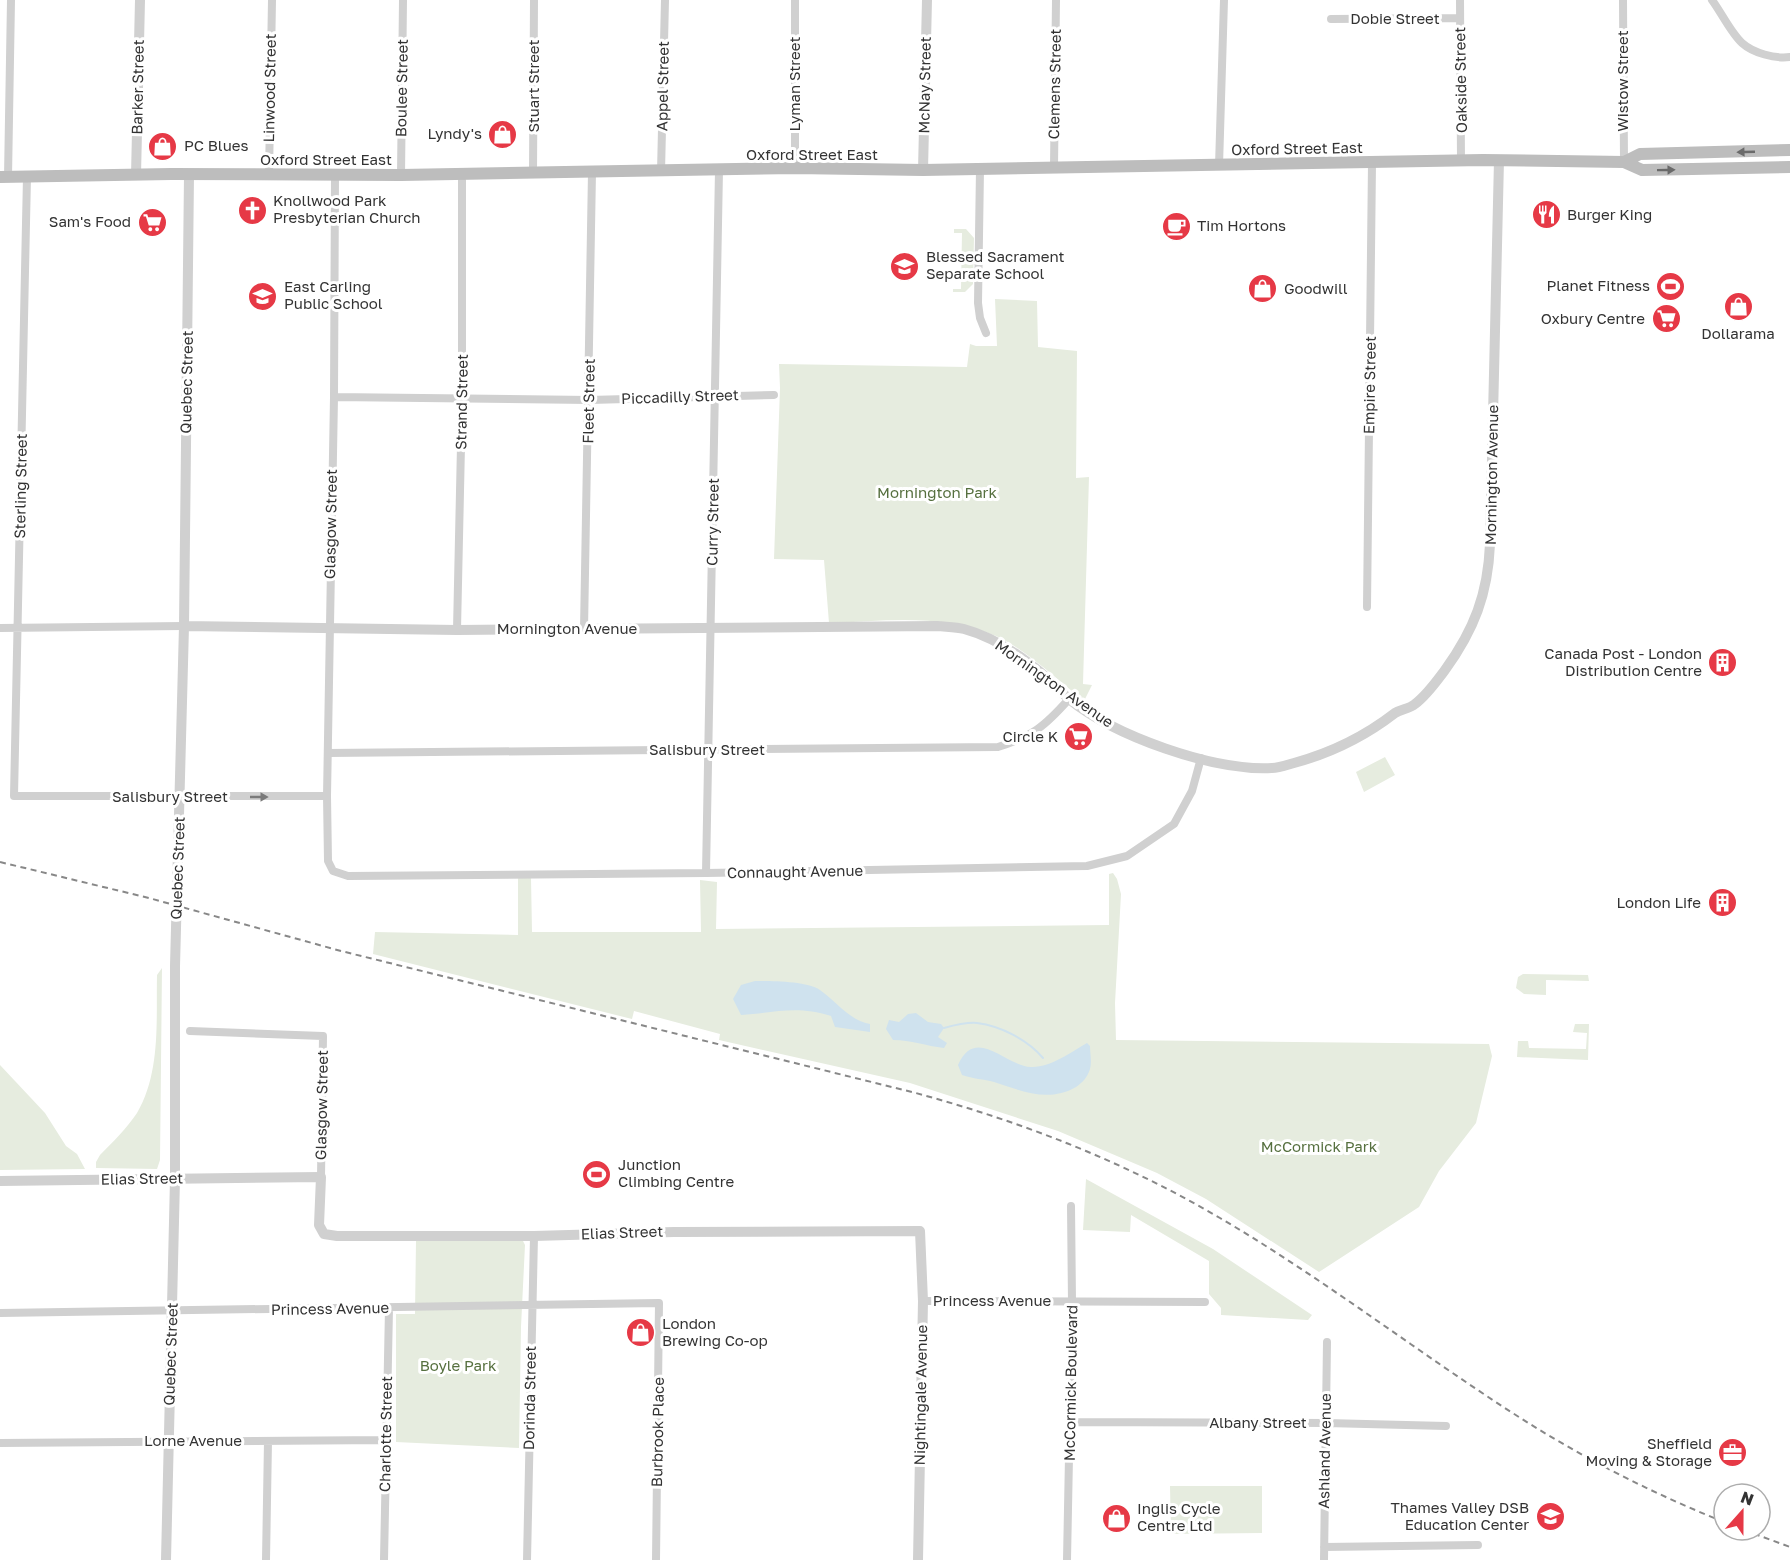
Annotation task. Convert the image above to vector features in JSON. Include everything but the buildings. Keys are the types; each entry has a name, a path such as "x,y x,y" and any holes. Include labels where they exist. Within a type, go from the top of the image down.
{"main road":[{"name":"Oxford Street East","path":"1623,162 1640,154 1790,150"},
{"name":"Oxford Street East","path":"4,177 335,176 795,168 923,170 1461,160 1623,162 1642,170 1790,167"}],"street":[{"path":"4,177 11,0"},
{"name":"Barker Street","path":"136,175 140,0"},
{"name":"Linwood Street","path":"269,176 272,0"},
{"name":"Boulee Street","path":"401,175 404,0"},
{"name":"Stuart Street","path":"533,173 534,0"},
{"name":"Appel Street","path":"661,172 665,0"},
{"name":"Lyman Street","path":"795,0 795,168"},
{"name":"McNay Street","path":"923,170 927,0"},
{"name":"Clemens Street","path":"1054,167 1056,0"},
{"path":"1219,166 1224,0"},
{"name":"Oakside Street","path":"1460,0 1461,160"},
{"name":"Wistow Street","path":"1623,0 1623,162"},
{"path":"1712,0 1742,42 1757,52 1783,58 1790,57"},
{"name":"Dobie Street","path":"1331,19 1460,18"},
{"name":"Mornington Avenue","path":"0,628 184,626 584,630 937,626 964,629 1015,652 1069,699 1121,731 1143,741 1242,768 1274,768 1334,750 1363,736 1397,711 1414,705 1434,684 1465,640 1475,618 1489,574 1499,160"},
{"name":"Empire Street","path":"1367,607 1372,163"},
{"path":"980,169 978,303 980,318 986,333"},
{"name":"Curry Street","path":"706,873 719,170"},
{"name":"Fleet Street","path":"584,630 590,400 592,172"},
{"name":"Strand Street","path":"457,630 462,399 462,173"},
{"name":"Sterling Street","path":"14,796 27,176"},
{"name":"Quebec Street","path":"166,1560 175,1179 175,966 184,626 189,176"},
{"name":"Glasgow Street","path":"333,871 328,861 327,796 334,397 335,176"},
{"name":"Piccadilly Street","path":"334,397 590,400 774,394"},
{"name":"Salisbury Street","path":"328,753 998,747 1034,733 1049,722 1069,699"},
{"name":"Connaught Avenue","path":"333,871 348,876 706,873 1087,866 1127,856 1174,824 1192,791 1202,758"},
{"name":"Salisbury Street","path":"14,796 327,796"},
{"name":"Glasgow Street","path":"190,1030 323,1036 319,1225 324,1234"},
{"name":"Elias Street","path":"0,1181 321,1177"},
{"name":"McCormick Boulevard","path":"1067,1560 1072,1302 1071,1206"},
{"name":"Elias Street","path":"324,1234 534,1236 674,1232 920,1231"},
{"name":"Nightingale Avenue","path":"918,1560 923,1301 920,1231"},
{"name":"Dorinda Street","path":"527,1560 534,1236"},
{"name":"Princess Avenue","path":"923,1301 1204,1302"},
{"name":"Princess Avenue","path":"0,1313 659,1304"},
{"name":"Burbrook Place","path":"656,1560 659,1304"},
{"name":"Charlotte Street","path":"384,1560 389,1308"},
{"name":"Ashland Avenue","path":"1324,1560 1327,1342"},
{"name":"Albany Street","path":"1070,1422 1446,1426"},
{"name":"Lorne Avenue","path":"0,1443 386,1440"},
{"path":"266,1560 267,1441"},
{"path":"1324,1547 1478,1545"}],"green space":[{"path":"954,229 966,229 974,238 973,284 965,292 953,292 953,289 961,289 962,233 954,233"},
{"name":"Mornington Park","path":"995,299 1037,301 1038,347 1077,351 1076,478 1089,477 1083,684 1092,685 1084,701 1007,641 976,629 935,621 914,620 829,623 824,560 774,559 779,364 967,367 970,344 997,346"},
{"path":"1385,757 1395,775 1364,792 1356,772"},
{"name":"McCormick Park","path":"1113,873 1121,894 1115,1003 1116,1040 1489,1044 1492,1056 1476,1123 1439,1171 1419,1207 1319,1272 1206,1199 1157,1173 1058,1131 910,1083 719,1040 720,1034 634,1011 632,1019 373,954 375,932 518,935 518,878 531,878 532,932 701,932 700,880 717,882 716,929 1109,925 1109,874"},
{"path":"162,968 160,1160 157,1169 96,1168 100,1155 133,1119 145,1097 154,1063 157,1028 157,975"},
{"path":"1523,974 1588,975 1589,981 1546,980 1546,995 1524,994 1516,988 1518,977"},
{"path":"1575,1024 1589,1024 1588,1060 1517,1057 1518,1041 1528,1041 1529,1048 1586,1049 1587,1033 1573,1032"},
{"path":"0,1065 45,1113 66,1146 77,1154 85,1169 0,1170"},
{"path":"1086,1179 1213,1249 1312,1315 1308,1320 1221,1315 1221,1308 1209,1294 1209,1261 1131,1215 1130,1232 1083,1230"},
{"name":"Boyle Park","path":"517,1239 523,1241 525,1245 519,1448 396,1442 396,1314 415,1314 416,1241"},
{"path":"1170,1486 1262,1486 1262,1533 1171,1534"}],"water":[{"path":"755,981 789,982 814,987 849,1015 870,1024 870,1032 835,1027 831,1016 807,1011 741,1015 733,999 741,985"},
{"path":"916,1013 928,1022 941,1024 944,1028 938,1037 947,1043 944,1048 893,1040 886,1029 889,1020 899,1022 908,1014"},
{"path":"1087,1043 1090,1046 1091,1063 1086,1077 1076,1087 1055,1094 1025,1092 962,1075 958,1065 965,1054 973,1048 982,1048 1021,1065 1038,1067 1060,1059"}],"waterway":[{"path":"944,1028 973,1023 995,1027 1030,1045 1043,1058"}],"railway":[{"path":"0,862 149,898 341,951 912,1092 992,1116 1070,1144 1146,1178 1259,1241 1484,1394 1570,1448 1620,1475 1712,1517"},
{"path":"1772,1540 1790,1547"}],"place":[{"name":"Lyndy's","path":"503,134"},
{"name":"PC Blues","path":"163,146"},
{"name":"Knollwood Park Presbyterian Church","path":"252,210"},
{"name":"Burger King","path":"1546,215"},
{"name":"Sam's Food","path":"152,222"},
{"name":"Tim Hortons","path":"1176,226"},
{"name":"Blessed Sacrament Separate School","path":"905,266"},
{"name":"Planet Fitness","path":"1671,286"},
{"name":"Goodwill","path":"1263,289"},
{"name":"East Carling Public School","path":"263,296"},
{"name":"Dollarama","path":"1738,307"},
{"name":"Oxbury Centre","path":"1666,319"},
{"name":"Canada Post - London Distribution Centre","path":"1723,663"},
{"name":"Circle K","path":"1079,737"},
{"name":"London Life","path":"1722,903"},
{"name":"Junction Climbing Centre","path":"597,1174"},
{"name":"London Brewing Co-op","path":"641,1333"},
{"name":"Sheffield Moving & Storage","path":"1733,1453"},
{"name":"Thames Valley DSB Education Center","path":"1550,1517"},
{"name":"Inglis Cycle Centre Ltd","path":"1116,1518"}]}
